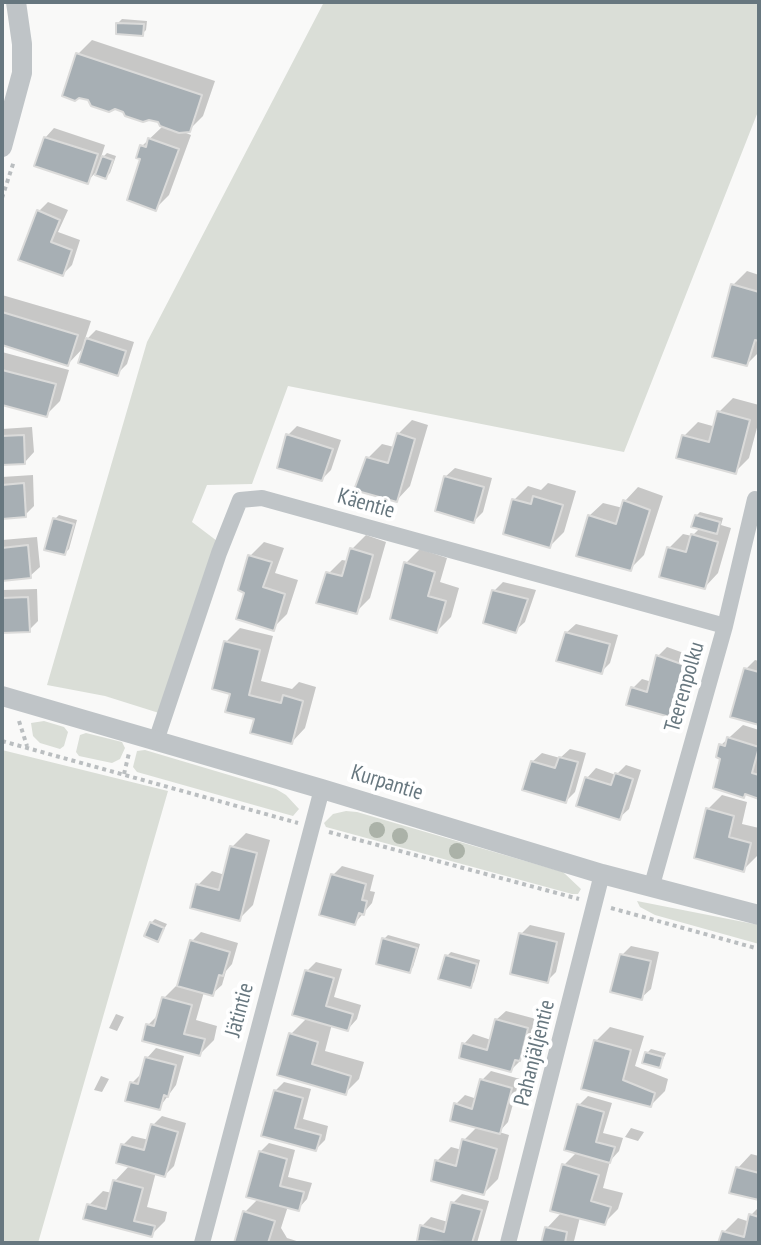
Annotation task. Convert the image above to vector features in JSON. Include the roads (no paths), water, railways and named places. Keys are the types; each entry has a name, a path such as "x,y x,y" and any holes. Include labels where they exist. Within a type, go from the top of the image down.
{"street":[{"path":"2,147 22,73 22,44 16,2"},
{"name":"Käentie","path":"156,741 240,500 262,498 725,626"},
{"name":"Teerenpolku","path":"652,885 725,626 755,499"},
{"name":"Kurpantie","path":"2,696 602,874 759,915"},
{"name":"Jätintie","path":"202,1243 322,789"},
{"name":"Pahanjäljentie","path":"508,1243 602,874"}]}
